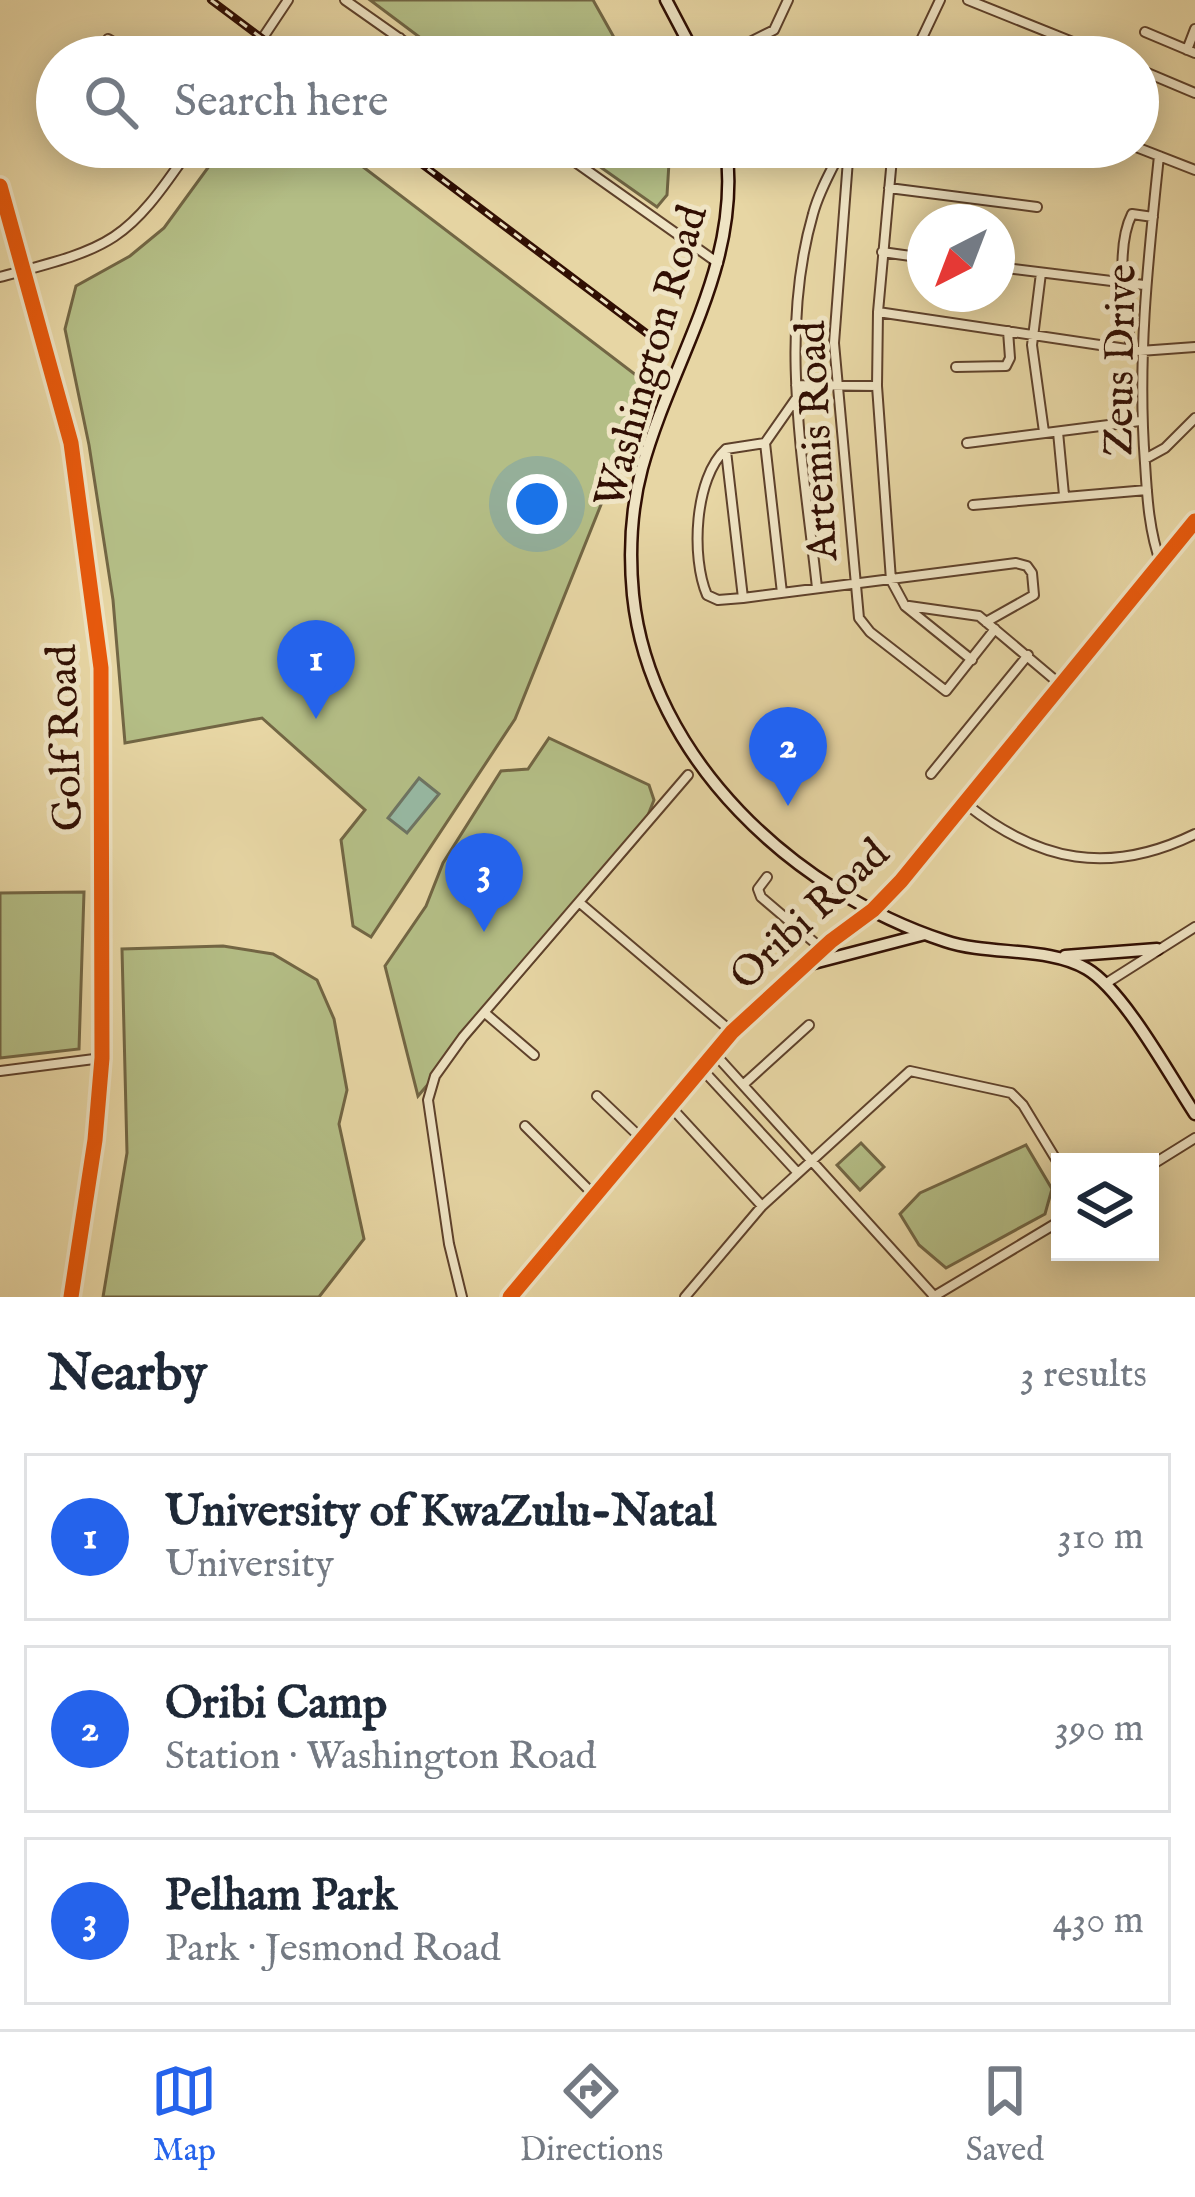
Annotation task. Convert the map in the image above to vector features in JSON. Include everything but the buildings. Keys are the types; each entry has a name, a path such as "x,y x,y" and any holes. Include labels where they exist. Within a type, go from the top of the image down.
{"main road":[{"path":"666,0 685,36"},
{"name":"Washington Road","path":"727,168 728,210 719,263 638,484 632,560 638,622 664,704 703,770 756,826 851,900 946,942 1056,957"},
{"name":"Oribi Road","path":"510,1297 732,1032 892,892 1195,521"},
{"path":"892,892 903,924"},
{"path":"843,932 851,900"},
{"path":"805,965 925,934"},
{"path":"826,945 843,957"},
{"path":"1056,957 1157,949"},
{"path":"1056,957 1082,966 1105,983 1195,1114"}],"street":[{"path":"264,36 288,0"},
{"path":"345,0 397,36"},
{"path":"762,36 774,30 788,0"},
{"path":"923,36 940,0"},
{"path":"968,0 1058,36"},
{"path":"1159,38 1191,51 1195,28"},
{"path":"1145,32 1155,36"},
{"path":"1159,78 1195,92"},
{"path":"1159,156 1195,170"},
{"path":"0,278 79,256 123,234 148,209 176,168"},
{"path":"584,168 719,263"},
{"path":"817,588 796,385 804,252 814,210 835,168"},
{"name":"Artemis Road","path":"845,168 836,388 858,614 865,627 946,691 972,659"},
{"path":"765,443 726,449 704,481 699,534 704,589 713,599 742,598 853,583 891,580 1022,563 1030,568 1035,590 1029,600 991,626 972,659 905,606 891,580 877,386 890,168"},
{"name":"Zeus Drive","path":"1158,168 1136,350 1147,490 1160,564"},
{"name":"Golf Road","path":"0,186 71,443 101,668 102,1058 95,1140 71,1297"},
{"path":"889,188 1037,207"},
{"path":"1136,350 1121,283 1130,217 1153,217"},
{"path":"882,252 907,255"},
{"path":"1015,269 1144,285"},
{"path":"1041,273 1033,333 1044,432"},
{"path":"878,312 1136,350 1195,346"},
{"path":"956,367 1006,366 1008,331"},
{"path":"796,385 877,386"},
{"path":"782,593 765,443 796,398"},
{"path":"1144,459 1165,448 1195,418"},
{"path":"967,442 1140,421"},
{"path":"1058,432 1064,495"},
{"path":"726,449 742,598"},
{"path":"973,505 1147,490"},
{"path":"905,606 972,614 1061,685"},
{"path":"931,774 1028,655"},
{"path":"462,1297 449,1244 428,1100 435,1076 688,775"},
{"path":"966,804 1016,840 1078,858 1147,853 1195,834"},
{"path":"767,877 758,890 760,897 826,945"},
{"path":"580,903 732,1032"},
{"path":"1105,983 1195,927"},
{"path":"485,1013 534,1055"},
{"path":"743,1084 808,1025"},
{"path":"714,1053 933,1297 1051,1225"},
{"path":"0,1071 102,1058"},
{"path":"701,1068 798,1173"},
{"path":"685,1297 762,1207 894,1082 915,1070 1011,1094 1052,1153"},
{"path":"597,1096 641,1138"},
{"path":"669,1105 762,1207"},
{"path":"752,1121 764,1107"},
{"path":"525,1126 594,1195"},
{"path":"1159,1160 1195,1138"}],"green space":[{"path":"370,0 593,0 613,36 418,36"},
{"path":"208,168 365,168 649,385 515,719 371,937 353,926 341,840 365,810 262,718 125,743 113,600 65,329 76,286 130,256 164,228"},
{"path":"602,168 669,168 667,195 657,207"},
{"path":"549,738 649,785 654,800 638,840 418,1096 385,966 426,906 443,863 501,771 528,769"},
{"path":"84,892 79,1049 0,1058 0,893"},
{"path":"223,946 273,954 317,980 334,1019 347,1090 339,1124 364,1239 319,1297 103,1297 127,1153 122,949"},
{"path":"861,1143 884,1167 860,1190 837,1165"},
{"path":"1026,1145 1051,1187 1045,1214 946,1268 919,1245 900,1214 920,1193"}],"shaded area":[{"path":"419,778 439,794 407,833 388,818"}],"railway":[{"path":"211,0 259,36"},
{"path":"427,168 653,338"}],"cycle path":[{"path":"0,186 71,443 101,668 102,1058 95,1140 71,1297"},
{"path":"510,1297 732,1032 901,881 1195,521"}],"place":[{"name":"University of KwaZulu-Natal","path":"316,719"},
{"name":"Oribi Camp","path":"788,806"},
{"name":"Pelham Park","path":"484,932"}]}
